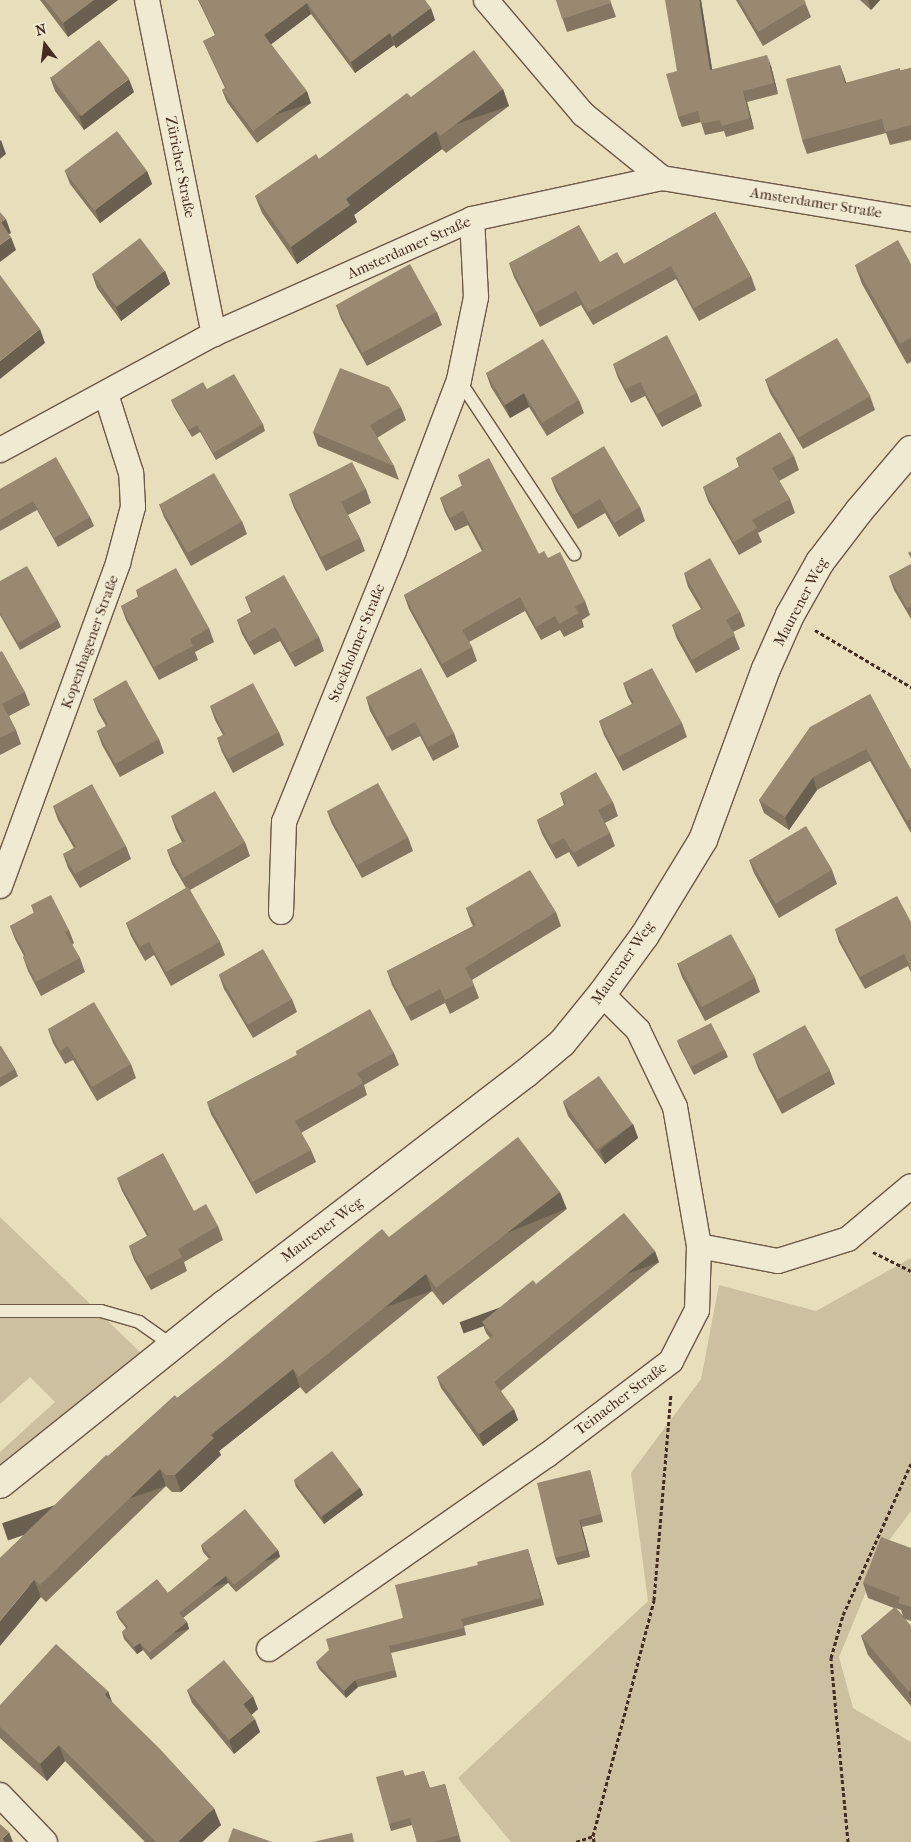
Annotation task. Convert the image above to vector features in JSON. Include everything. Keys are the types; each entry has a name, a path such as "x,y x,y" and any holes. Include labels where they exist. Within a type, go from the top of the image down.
{"street":[{"name":"Züricher Straße","path":"147,0 214,334"},
{"path":"486,0 583,114 662,178"},
{"name":"Amsterdamer Straße","path":"0,450 214,334 472,219 662,178 911,219"},
{"name":"Stockholmer Straße","path":"280,912 284,822 394,552 459,380 476,297 472,219"},
{"name":"Kopenhagener Straße","path":"0,886 118,563 133,507 131,473 106,394"},
{"name":"Maurener Weg","path":"0,1484 173,1346 562,1044 602,994 645,935 703,840 766,669 790,616 820,562 859,510 911,450"},
{"name":"Teinacher Straße","path":"269,1649 546,1456 671,1361 697,1310 699,1246 675,1107 638,1030 602,994"},
{"path":"699,1246 778,1261 848,1239 911,1186"},
{"path":"0,1795 45,1842"}],"lane":[{"path":"459,380 574,554"},
{"path":"0,1310 101,1311 139,1322 173,1346"}],"path":[{"path":"790,616 911,687"},
{"path":"848,1239 911,1271"},
{"path":"594,1842 593,1836 654,1600 671,1412 671,1361"},
{"path":"848,1842 831,1658 843,1615 911,1464"},
{"path":"576,1842 593,1836"}],"shaded area":[{"path":"0,1217 141,1353 0,1464 0,1452 55,1402 30,1377 0,1404"},
{"path":"911,1258 911,1511 885,1546 839,1657 853,1708 911,1742 911,1842 511,1842 458,1778 648,1601 631,1473 701,1379 719,1285 816,1311"}],"building":[{"path":"45,0 94,0 63,23"},
{"path":"199,0 425,0 431,8 392,37 390,33 351,62 307,3 264,35 307,91 253,131 222,90 226,87 203,41 216,35"},
{"path":"556,0 610,0 611,3 562,19"},
{"path":"665,0 699,0 710,70 767,55 774,83 743,91 750,118 722,126 720,120 701,124 698,111 678,117 666,74 677,71"},
{"path":"739,0 804,0 806,3 758,32"},
{"path":"99,40 129,79 81,116 51,78"},
{"path":"474,50 503,89 440,136 436,131 346,199 350,205 291,247 255,196 316,154 319,159 407,93 411,97"},
{"path":"840,65 845,83 900,68 900,71 911,68 911,125 885,132 882,119 802,140 786,79"},
{"path":"117,131 147,171 94,211 64,171"},
{"path":"0,212 6,219 1,222 11,237 0,245"},
{"path":"715,212 751,276 694,308 671,266 588,312 576,291 535,313 509,263 579,225 600,262 617,252 624,264"},
{"path":"140,238 165,271 117,307 92,274"},
{"path":"898,240 911,264 911,338 900,344 855,265"},
{"path":"410,264 437,312 362,353 336,305"},
{"path":"0,275 40,329 0,361"},
{"path":"667,335 697,393 657,414 640,382 626,389 613,364"},
{"path":"837,338 870,396 799,438 765,380"},
{"path":"543,339 579,400 542,423 524,393 505,405 486,373"},
{"path":"340,368 389,387 401,407 370,425 394,466 313,432"},
{"path":"234,374 263,424 213,453 197,425 189,430 171,400 203,382 207,389"},
{"path":"780,432 794,456 772,468 790,499 752,520 757,528 734,542 703,487 740,466 736,458"},
{"path":"604,446 640,507 614,523 600,499 573,515 551,478"},
{"path":"56,457 90,517 54,538 33,501 0,520 0,489"},
{"path":"489,458 539,554 544,551 548,558 560,552 585,601 575,607 579,613 559,624 555,616 536,627 520,597 462,630 472,647 442,664 404,595 484,550 463,511 450,518 440,498 463,485 458,475"},
{"path":"352,462 366,489 341,502 360,538 321,557 289,494"},
{"path":"214,473 242,521 187,553 159,504"},
{"path":"710,558 740,612 726,620 735,635 692,660 672,625 703,608 684,573"},
{"path":"911,564 911,606 907,608 889,576"},
{"path":"27,566 58,620 18,643 0,613 0,581"},
{"path":"176,568 209,628 190,639 193,646 154,667 121,606 139,596 136,590"},
{"path":"284,575 319,637 290,653 275,627 249,642 237,620 253,611 245,597"},
{"path":"2,651 25,692 2,704 16,730 0,738 0,652"},
{"path":"421,668 454,733 428,747 415,722 387,737 366,697"},
{"path":"652,668 682,723 618,757 599,721 634,703 623,683"},
{"path":"126,680 159,739 115,764 97,731 108,725 93,699"},
{"path":"253,683 279,732 228,759 217,738 225,734 210,706"},
{"path":"870,694 911,770 911,819 907,821 866,749 813,777 785,817 759,800 810,727"},
{"path":"596,772 613,802 598,810 610,833 573,853 564,838 551,845 537,820 566,804 560,793"},
{"path":"378,783 408,837 357,865 327,811"},
{"path":"92,784 126,846 75,874 63,854 76,847 53,806"},
{"path":"215,791 245,842 183,878 167,850 185,841 171,816"},
{"path":"806,826 832,870 776,904 749,860"},
{"path":"530,870 556,912 465,968 474,985 445,1000 440,989 406,1007 387,971 476,925 466,908"},
{"path":"188,887 220,942 166,972 149,942 140,947 126,923"},
{"path":"51,895 69,930 65,932 80,958 36,982 23,957 26,955 10,926 35,912 31,905"},
{"path":"897,896 911,922 911,969 904,954 860,977 835,929"},
{"path":"731,934 755,978 702,1007 678,964"},
{"path":"263,949 292,999 248,1025 219,974"},
{"path":"94,1002 131,1064 92,1087 68,1046 60,1051 48,1029"},
{"path":"370,1009 394,1053 357,1073 363,1083 295,1121 311,1150 252,1182 207,1102 297,1055 296,1051"},
{"path":"711,1023 725,1050 691,1067 677,1040"},
{"path":"805,1025 830,1070 778,1100 753,1054"},
{"path":"0,1046 15,1069 0,1078"},
{"path":"599,1076 633,1124 597,1150 563,1101"},
{"path":"518,1137 560,1192 436,1288 426,1274 299,1377 293,1369 211,1435 214,1438 175,1475 166,1475 160,1469 40,1585 34,1580 0,1621 0,1558 106,1455 108,1456 175,1395 177,1398 222,1362 382,1229 389,1237"},
{"path":"163,1153 194,1211 206,1204 218,1226 178,1249 182,1257 146,1277 129,1246 149,1235 117,1178"},
{"path":"624,1213 655,1251 494,1382 514,1409 479,1434 437,1377 493,1336 482,1322 533,1280 536,1284"},
{"path":"332,1451 360,1488 321,1517 294,1480"},
{"path":"590,1470 601,1514 579,1520 587,1550 555,1558 537,1483"},
{"path":"245,1509 278,1550 234,1585 226,1576 179,1613 187,1622 149,1653 140,1643 134,1647 122,1632 128,1627 116,1612 157,1579 168,1593 211,1557 201,1545"},
{"path":"881,1537 911,1548 911,1607 898,1603 900,1597 863,1583"},
{"path":"528,1549 541,1598 461,1619 464,1628 389,1646 395,1670 355,1680 344,1691 316,1662 329,1650 326,1639 403,1618 395,1585 478,1565 477,1562"},
{"path":"895,1607 911,1626 911,1690 909,1692 861,1636"},
{"path":"56,1644 108,1691 105,1695 160,1749 214,1808 178,1842 156,1842 59,1745 40,1764 0,1727 0,1705"},
{"path":"224,1660 253,1696 243,1704 255,1719 229,1740 187,1690"},
{"path":"403,1770 405,1776 424,1771 429,1788 445,1784 459,1835 434,1842 417,1842 410,1818 389,1824 376,1777"},
{"path":"0,1824 9,1832 2,1839 5,1842 0,1842"},
{"path":"233,1828 272,1842 228,1842"},
{"path":"352,1833 354,1842 313,1842"}]}
